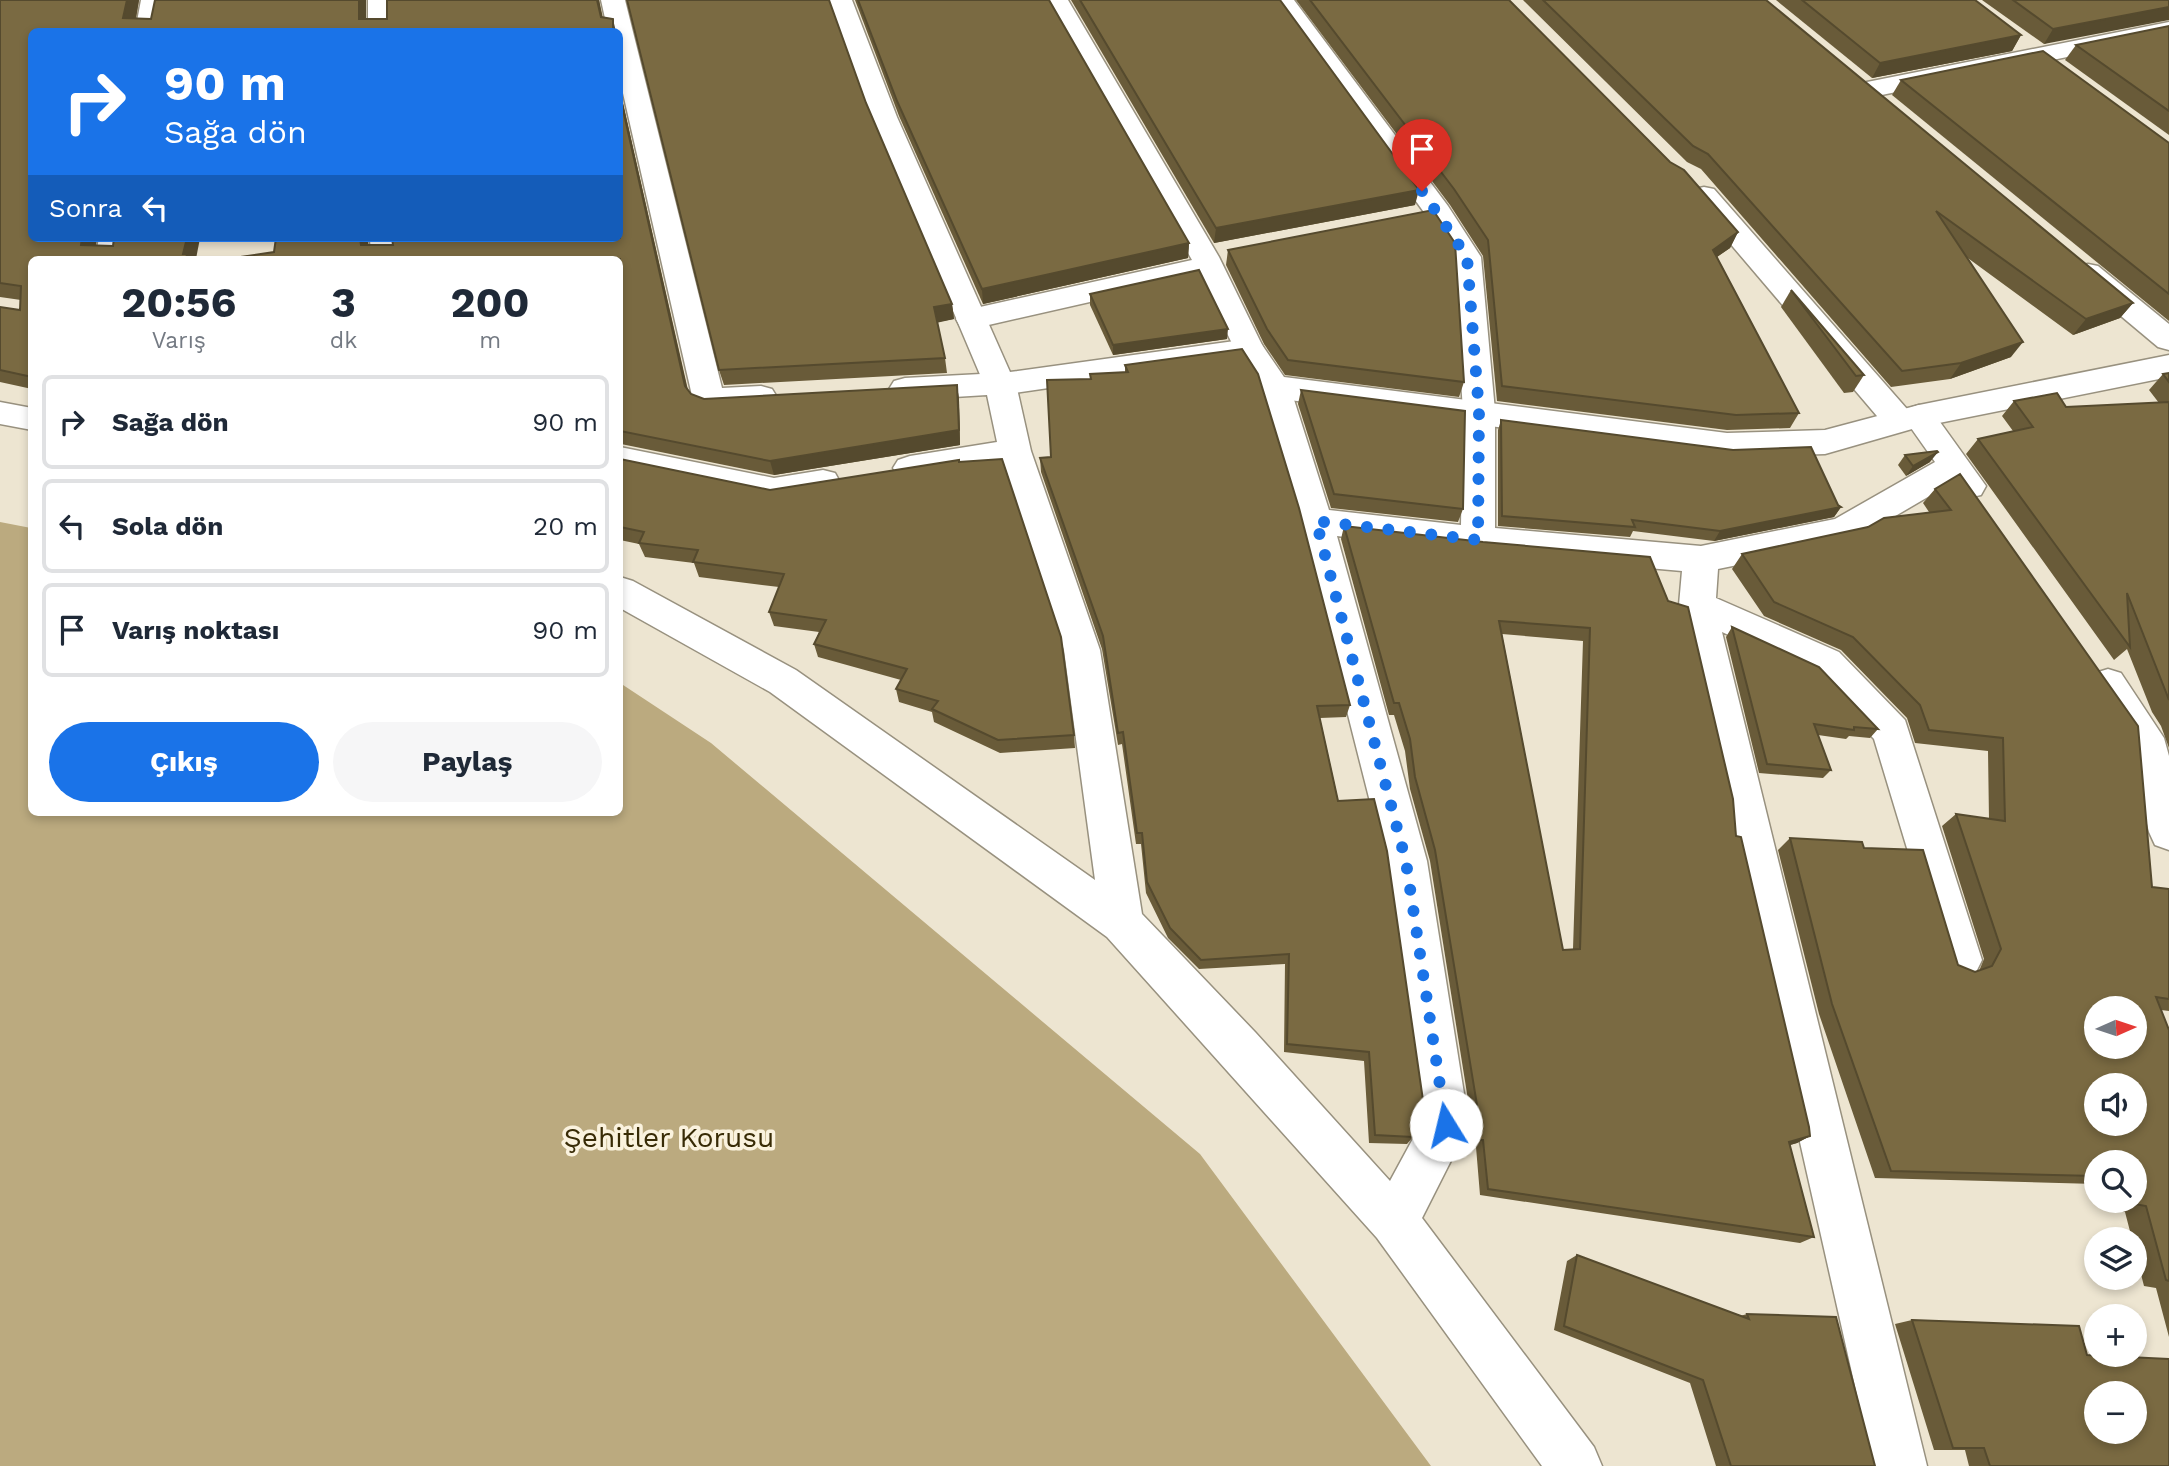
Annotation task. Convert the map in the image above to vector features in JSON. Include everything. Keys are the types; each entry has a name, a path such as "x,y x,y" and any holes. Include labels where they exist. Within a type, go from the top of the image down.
{"street":[{"path":"148,28 153,0"},
{"path":"380,0 380,28"},
{"path":"612,0 619,28"},
{"path":"840,0 884,117 1000,384 1014,451 1082,650 1122,923"},
{"path":"1056,0 1215,258 1249,349 1273,387 1316,521 1406,862 1446,1125 1394,1222"},
{"path":"1282,0 1424,214 1467,257 1479,411 1478,540"},
{"path":"1867,90 2039,56 2166,15"},
{"path":"2017,40 2061,72"},
{"path":"623,45 709,400 792,395"},
{"path":"1689,177 1955,467 1987,512"},
{"path":"2065,254 2169,340"},
{"path":"971,319 1215,258"},
{"path":"875,390 1000,384 1249,349"},
{"path":"1273,387 1479,411 1727,445 1825,442 1909,419 2169,366"},
{"path":"0,413 28,418"},
{"path":"623,461 774,490 1014,451"},
{"path":"1316,521 1478,540 1701,559 1844,530 1955,467"},
{"path":"1701,559 1697,605 1900,1466"},
{"path":"623,593 783,681 1122,923 1239,1048 1394,1222 1575,1466"},
{"path":"1697,605 1826,663 1891,731 1960,960"},
{"path":"2090,659 2145,738 2169,832"}],"green space":[{"name":"Şehitler Korusu","path":"0,522 28,527 28,816 623,816 623,685 711,743 1200,1154 1431,1466 0,1466"}],"building":[{"path":"0,0 127,0 123,18 151,19 155,0 359,0 359,19 387,19 387,0 597,0 601,17 613,19 613,28 28,28 28,242 81,242 81,245 113,246 114,242 186,242 183,254 187,254 28,256 28,376 0,370 0,307 20,310 21,286 0,283"},
{"path":"627,0 829,0 866,103 952,304 934,307 945,358 719,370"},
{"path":"858,0 1049,0 1189,243 982,289 897,101"},
{"path":"1080,0 1280,0 1419,190 1216,228"},
{"path":"1310,0 1509,0 1670,162 1684,170 1738,232 1713,250 1799,413 1736,415 1502,386 1488,240 1454,189"},
{"path":"1543,0 1766,0 2133,303 2086,319 1936,211 2023,342 1961,363 1902,371 1708,154 1693,146"},
{"path":"1802,0 1975,0 2021,35 1880,63"},
{"path":"2013,0 2169,0 2169,7 2053,29"},
{"path":"2169,26 2169,111 2076,45"},
{"path":"2043,51 2169,143 2169,294 1901,80"},
{"path":"623,109 685,386 691,394 704,399 957,385 959,430 770,461 623,432 623,256 247,256 274,252 275,242 361,242 361,245 393,245 393,242 623,242"},
{"path":"1433,210 1455,243 1464,382 1288,360 1267,329 1228,250"},
{"path":"1199,270 1228,329 1113,345 1090,294"},
{"path":"1791,290 1864,375 1856,376"},
{"path":"1242,349 1258,374 1299,508 1350,705 1317,706 1338,801 1374,799 1387,851 1425,1114 1413,1137 1375,1135 1369,1052 1287,1044 1289,954 1201,960 1170,928 1147,882 1142,833 1137,833 1123,732 1118,733 1103,636 1040,458 1051,457 1047,380 1091,379 1090,374 1128,372 1125,365"},
{"path":"1301,390 1465,411 1463,509 1334,494"},
{"path":"2057,393 2066,407 2169,402 2169,700 2127,593 2130,647 1978,439 2033,427 2014,401"},
{"path":"1501,420 1733,450 1811,447 1841,507 1720,531 1632,520 1635,527 1502,516"},
{"path":"1937,451 1913,466 1905,455"},
{"path":"1002,459 1061,637 1074,735 998,740 932,709 938,701 896,689 907,669 814,644 826,620 769,612 784,574 693,562 698,550 639,543 644,532 623,528 623,460 770,490 959,460"},
{"path":"1960,474 2138,726 2152,887 2169,889 2169,999 2156,997 2169,1030 2169,1281 2166,1280 2147,1210 2147,1150 2084,1150 2084,1176 1891,1171 1832,1004 1790,838 1862,842 1864,848 1923,850 1958,965 1975,972 1992,966 2001,949 1956,814 2005,821 2003,738 1929,730 1920,705 1853,637 1774,602 1742,554 1868,527 1884,518 1951,510 1935,489"},
{"path":"1344,526 1650,557 1668,601 1688,607 1733,799 1736,836 1741,837 1809,1127 1810,1136 1789,1142 1814,1237 1488,1189 1483,1140 1468,1140 1479,1117 1435,850 1415,777 1410,739 1399,703 1394,703","holes":["1499,621 1590,628 1580,949 1563,950"]},
{"path":"1732,627 1819,667 1878,729 1854,727 1854,730 1814,724 1831,770 1767,764"},
{"path":"1577,1255 1749,1319 1747,1314 1836,1317 1875,1466 1731,1466 1703,1380 1564,1326"},
{"path":"1912,1320 2079,1326 2084,1344 2084,1367 2147,1367 2147,1358 2169,1359 2169,1466 1990,1466 1984,1448 1953,1448"}],"route":[{"path":"1422,191 1467,257 1479,411 1478,540 1316,521 1406,862 1446,1125"}]}
